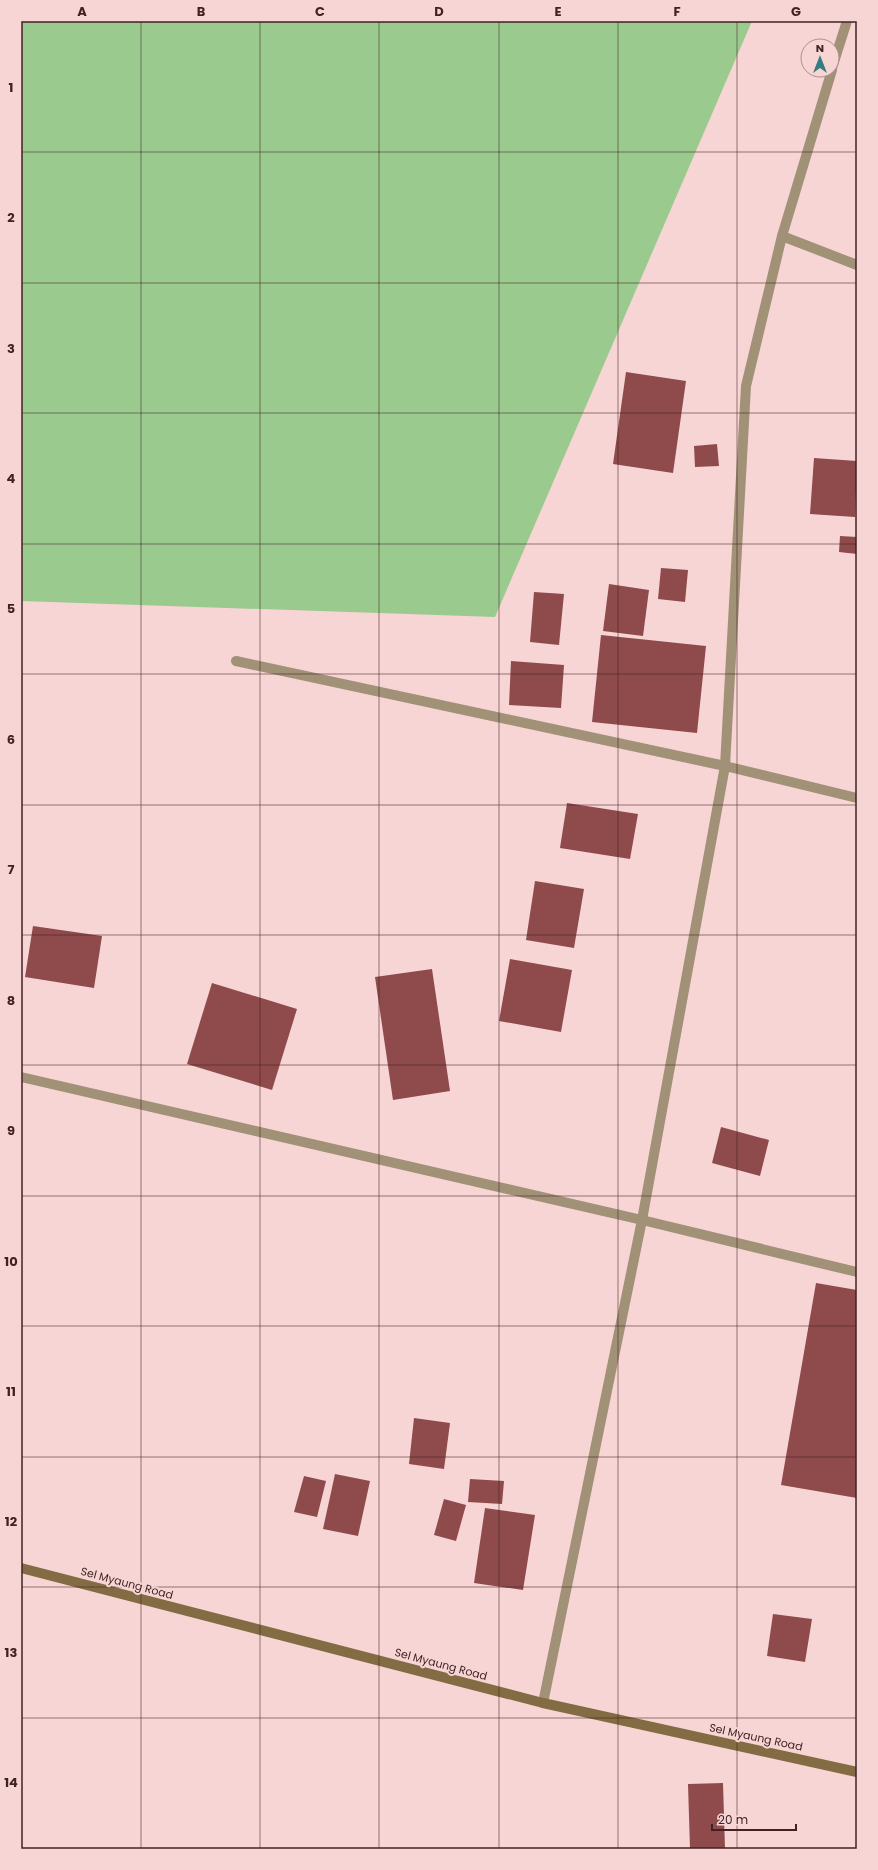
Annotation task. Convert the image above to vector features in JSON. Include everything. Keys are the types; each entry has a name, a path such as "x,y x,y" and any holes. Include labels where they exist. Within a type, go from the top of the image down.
{"main road":[{"name":"Sel Myaung Road","path":"21,1568 543,1703 857,1772"}],"street":[{"path":"840,43 847,21"},
{"path":"543,1703 642,1220 725,766 746,386 782,236 829,78"},
{"path":"782,236 857,265"},
{"path":"236,661 725,766 857,798"},
{"path":"21,1078 642,1220 857,1272"}],"green space":[{"path":"21,21 752,21 495,617 21,601"}],"building":[{"path":"626,372 686,381 673,473 613,464"},
{"path":"717,444 719,466 695,467 694,446"},
{"path":"814,458 857,461 855,517 810,514"},
{"path":"840,536 857,537 857,554 839,552"},
{"path":"661,568 688,570 685,602 658,599"},
{"path":"609,584 649,590 643,636 603,631"},
{"path":"534,592 564,594 559,645 530,642"},
{"path":"601,635 706,646 697,733 592,722"},
{"path":"511,661 564,665 561,708 509,705"},
{"path":"567,803 638,814 630,859 560,848"},
{"path":"535,881 584,889 574,948 526,940"},
{"path":"33,926 102,936 94,988 25,977"},
{"path":"510,959 572,970 561,1032 499,1021"},
{"path":"432,969 450,1091 393,1100 375,977"},
{"path":"212,983 297,1009 272,1090 187,1064"},
{"path":"721,1127 769,1140 760,1176 712,1163"},
{"path":"816,1283 857,1290 857,1498 781,1485"},
{"path":"414,1418 450,1423 444,1469 409,1464"},
{"path":"335,1474 370,1481 358,1536 323,1529"},
{"path":"304,1476 326,1481 317,1517 294,1512"},
{"path":"470,1479 504,1481 502,1504 468,1502"},
{"path":"444,1499 466,1505 456,1541 434,1535"},
{"path":"485,1508 535,1515 523,1590 474,1583"},
{"path":"773,1614 812,1619 805,1662 767,1656"},
{"path":"723,1783 725,1849 690,1849 688,1784"}]}
